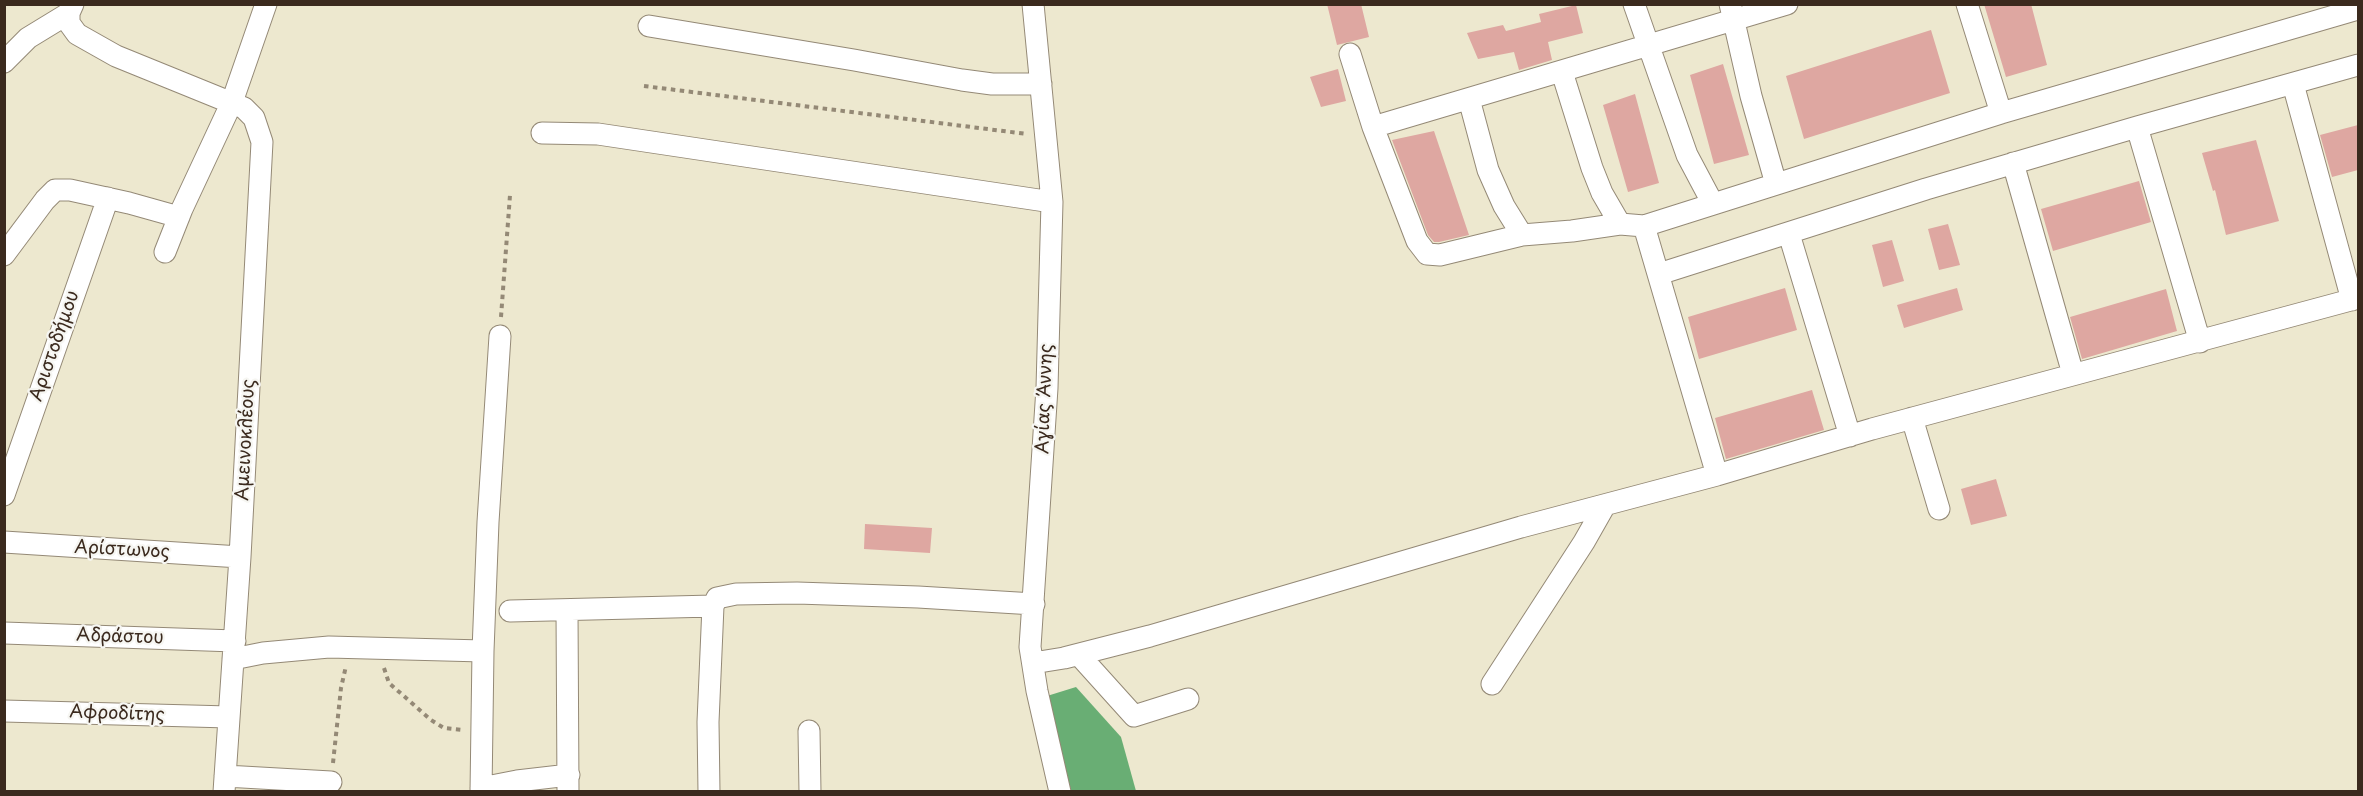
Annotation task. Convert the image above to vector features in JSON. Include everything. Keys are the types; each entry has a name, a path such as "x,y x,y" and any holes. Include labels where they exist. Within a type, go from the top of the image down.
{"street":[{"path":"165,252 232,102 266,4"},
{"name":"Αγίας Άννης","path":"1034,4 1052,202 1047,388 1030,647 1060,792"},
{"path":"1634,4 1687,155 1713,204"},
{"path":"1373,127 1647,46 1731,13 1787,4"},
{"path":"1967,4 2001,113"},
{"path":"4,62 28,38 71,9"},
{"name":"Αμεινοκλέους","path":"71,9 69,23 77,34 116,56 244,108 254,118 262,142 240,557 225,784"},
{"path":"1350,54 1373,127 1417,242 1427,254 1440,255 1522,235 1620,224 1644,226 2001,113 2358,9"},
{"path":"1731,13 1776,184"},
{"path":"649,26 962,80 992,84 1041,84"},
{"path":"1659,274 1926,189 2358,65"},
{"path":"1562,72 1592,168 1602,194 1620,224"},
{"path":"1033,663 1079,655 1150,636 1358,577 1521,527 1717,475 1912,418 2355,299 2293,84"},
{"path":"1469,99 1488,170 1504,206 1522,235"},
{"path":"2137,127 2200,342"},
{"path":"542,133 597,134 1052,202"},
{"path":"2013,163 2073,374"},
{"path":"4,255 55,190 70,190 108,198 180,217"},
{"name":"Αριστοδήμου","path":"4,495 108,198"},
{"path":"1644,226 1717,475"},
{"path":"1789,234 1850,436"},
{"path":"500,336 488,522 481,790 518,781 569,783 567,610"},
{"path":"1912,418 1939,508"},
{"path":"1492,684 1584,542 1605,505"},
{"name":"Αρίστωνος","path":"4,542 240,557"},
{"path":"709,792 708,722 713,606 717,598 736,594 797,593 1034,604"},
{"path":"510,611 713,606"},
{"name":"Αδράστου","path":"4,633 234,650 357,648 483,651"},
{"path":"1079,655 1134,716 1188,699"},
{"name":"Αφροδίτης","path":"4,711 229,717"},
{"path":"810,731 810,792"},
{"path":"225,784 331,782"}],"path":[{"path":"644,86 1046,136"},
{"path":"500,336 510,195"},
{"path":"331,782 341,688 346,664 357,648"},
{"path":"383,649 383,663 389,683 431,720 444,728 463,730 482,725"}],"green space":[{"path":"1076,687 1121,737 1136,791 1071,791 1047,696"}],"building":[{"path":"1327,4 1361,4 1369,37 1337,45"},
{"path":"1984,4 2031,4 2047,65 2006,77"},
{"path":"1576,5 1583,33 1548,42 1552,60 1519,70 1514,52 1478,59 1467,33 1503,25 1506,31 1541,22 1539,14"},
{"path":"1931,30 1950,93 1804,139 1786,76"},
{"path":"1723,64 1749,155 1714,164 1690,75"},
{"path":"1338,69 1346,101 1321,107 1310,77"},
{"path":"1635,94 1659,183 1628,192 1603,105"},
{"path":"2358,125 2358,170 2332,177 2320,135"},
{"path":"1434,131 1469,235 1439,242 1434,242 1428,235 1392,140"},
{"path":"2256,140 2279,221 2226,235 2215,190 2213,191 2202,153"},
{"path":"2139,181 2151,222 2053,251 2041,209"},
{"path":"1948,224 1960,265 1939,270 1928,229"},
{"path":"1892,240 1904,281 1883,287 1872,245"},
{"path":"1785,288 1797,330 1699,359 1688,317"},
{"path":"1957,288 1963,310 1904,328 1897,305"},
{"path":"2166,289 2177,331 2082,359 2070,317"},
{"path":"1812,390 1824,430 1726,459 1715,418"},
{"path":"1996,479 2007,516 1971,525 1961,489"},
{"path":"865,524 932,528 930,553 864,549"}]}
